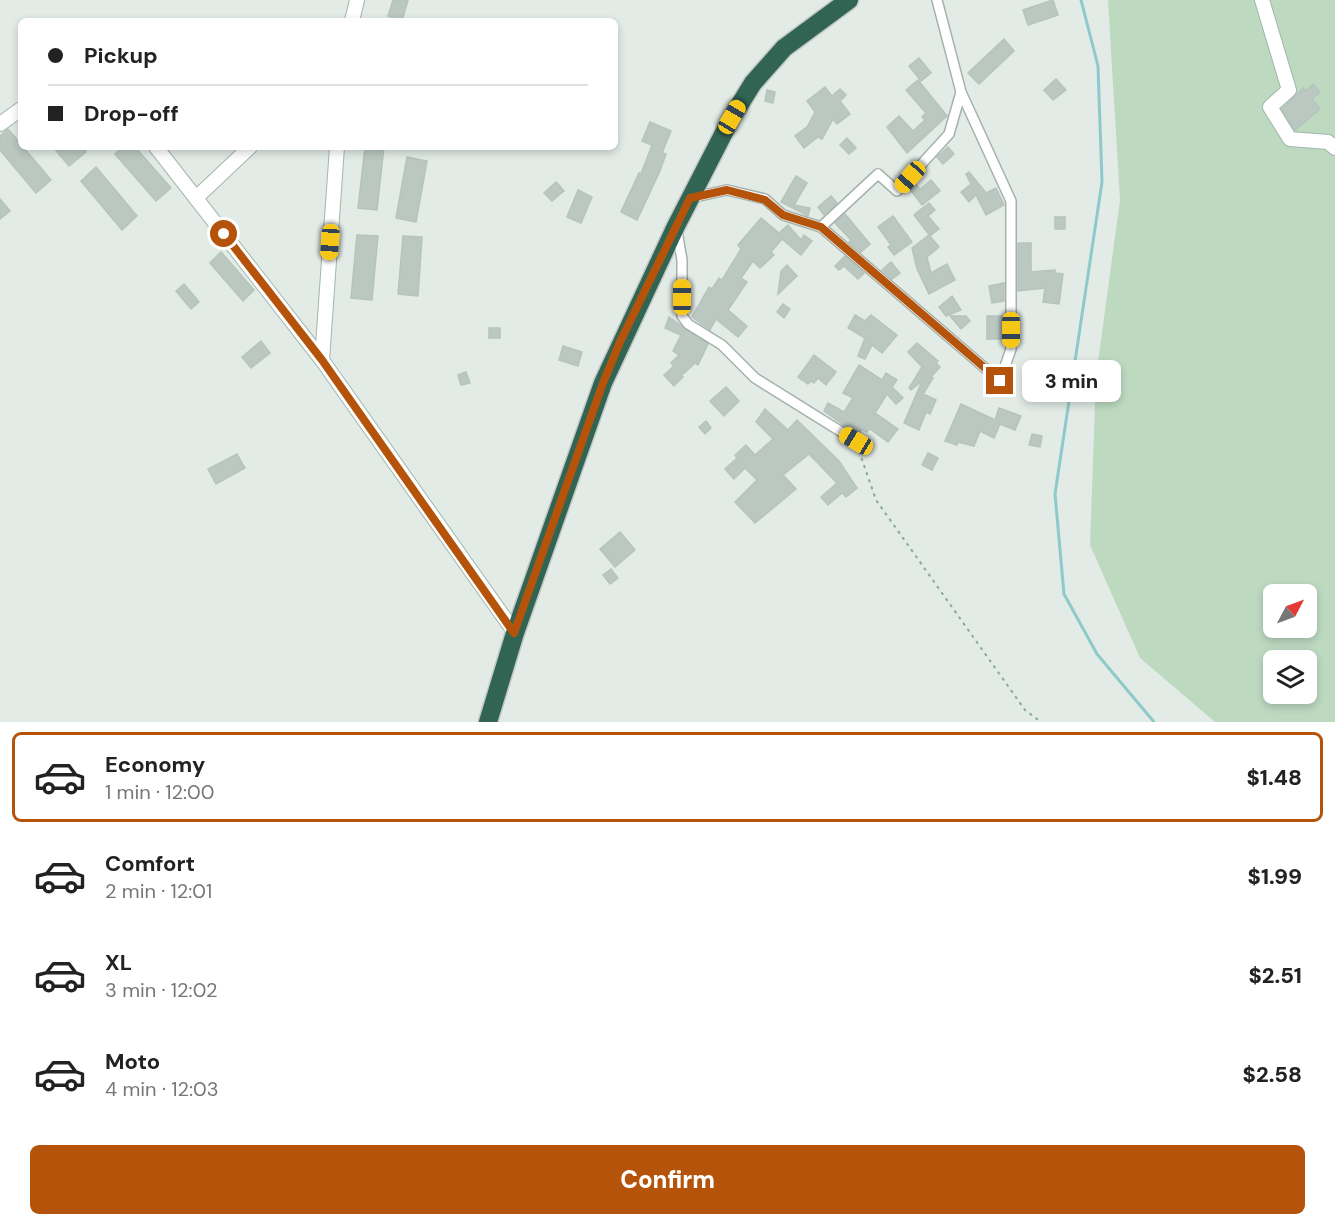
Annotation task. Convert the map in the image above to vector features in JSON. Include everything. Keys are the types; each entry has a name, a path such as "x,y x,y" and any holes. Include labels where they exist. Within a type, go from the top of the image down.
{"highway":[{"path":"488,722 514,633 603,383 690,198 732,117 753,83 784,48 849,0"}],"street":[{"path":"345,0 357,0 353,18"},
{"path":"690,198 727,190 765,200 783,215 821,227 1000,381 1011,349 1011,201 961,92 938,0"},
{"path":"1262,0 1289,90 1270,107 1290,139 1328,142 1335,148"},
{"path":"821,227 878,174 897,191 949,134 961,92"},
{"path":"0,124 18,111"},
{"path":"158,150 322,360 514,633"},
{"path":"196,198 247,150"},
{"path":"322,360 337,150"},
{"path":"676,226 682,260 682,316 688,324 722,345 755,378 856,441"}],"path":[{"path":"856,441 876,500 1025,710 1041,722"}],"green space":[{"path":"1108,0 1335,0 1335,722 1215,722 1140,658 1090,545 1096,377 1120,200"}],"building":[{"path":"393,0 408,0 403,18 388,16"},
{"path":"1053,0 1058,15 1028,25 1023,10"},
{"path":"1004,39 1014,51 979,84 968,73"},
{"path":"919,58 931,73 921,81 909,66"},
{"path":"1056,79 1066,90 1053,100 1044,90"},
{"path":"918,80 947,116 907,153 887,127 899,116 913,131 925,120 922,117 926,113 906,90"},
{"path":"1313,84 1320,92 1312,99 1320,109 1295,130 1282,109 1303,88 1306,91"},
{"path":"825,87 832,96 840,89 846,95 840,101 850,114 837,124 833,119 822,139 818,137 804,148 795,136 807,127 815,112 807,101"},
{"path":"767,90 775,92 773,103 765,101"},
{"path":"650,122 671,131 662,153 666,154 660,171 637,220 621,212 639,173 641,174 652,145 642,141"},
{"path":"8,129 18,141 18,150 26,150 51,180 36,193 0,150 0,136"},
{"path":"847,138 856,148 849,154 840,145"},
{"path":"948,147 954,154 943,164 937,157"},
{"path":"56,150 84,150 86,152 69,166"},
{"path":"119,150 138,150 171,188 156,201 115,154"},
{"path":"365,150 384,150 377,210 358,208"},
{"path":"407,157 427,161 416,222 396,218"},
{"path":"96,167 137,216 122,230 81,181"},
{"path":"969,172 986,193 996,188 1004,205 986,215 976,195 969,202 961,192 971,184 966,174"},
{"path":"796,176 807,183 794,205 810,208 808,216 781,202"},
{"path":"931,180 940,191 922,205 909,188 915,183 920,189"},
{"path":"556,182 564,191 552,201 544,193"},
{"path":"578,190 592,197 581,223 567,217"},
{"path":"831,196 837,203 824,215 818,207"},
{"path":"0,199 10,211 0,219"},
{"path":"929,203 935,210 928,216 939,229 930,236 914,215"},
{"path":"845,214 870,244 861,252 849,242 851,240 835,223"},
{"path":"893,216 912,242 894,255 888,247 891,245 878,227"},
{"path":"1055,217 1065,217 1065,229 1055,229"},
{"path":"761,218 779,233 788,225 801,240 804,235 812,241 801,255 782,239 771,252 774,255 760,268 753,261 741,278 747,282 728,310 747,326 738,337 716,319 710,330 692,317 709,287 712,289 719,278 722,280 741,249 738,245"},
{"path":"357,235 378,236 372,300 351,298"},
{"path":"929,235 939,247 927,257 931,273 947,264 955,280 929,294 917,269 912,248"},
{"path":"403,236 422,237 418,296 398,294"},
{"path":"1018,243 1031,243 1031,272 1055,270 1055,273 1063,274 1059,304 1043,302 1045,288 1018,291"},
{"path":"221,252 254,290 243,301 210,263"},
{"path":"845,256 864,273 858,279 844,266 839,270 835,266"},
{"path":"891,262 900,273 892,279 882,270"},
{"path":"787,265 797,276 778,294 781,271"},
{"path":"1004,283 1004,301 992,303 989,286"},
{"path":"184,284 199,302 191,309 176,291"},
{"path":"952,296 961,310 946,316 939,307"},
{"path":"783,304 790,309 784,318 777,312"},
{"path":"855,315 865,321 871,315 897,335 882,353 872,345 865,359 858,356 865,338 848,328"},
{"path":"950,316 966,316 970,321 961,329"},
{"path":"987,316 1004,316 1004,339 987,339"},
{"path":"669,317 708,344 698,365 695,363 674,386 664,375 674,366 671,363 679,355 673,351 681,335 665,328"},
{"path":"489,328 500,328 500,338 489,338"},
{"path":"261,341 270,353 251,368 242,357"},
{"path":"917,343 938,361 936,363 940,367 931,377 933,378 923,394 936,400 930,414 926,412 919,430 904,423 922,381 911,390 909,388 922,367 908,352"},
{"path":"563,346 582,352 578,366 559,360"},
{"path":"814,355 836,372 826,385 818,378 814,383 811,381 808,384 798,377"},
{"path":"859,365 882,380 886,373 897,380 892,387 903,398 896,404 887,394 875,413 898,429 888,442 870,429 867,432 862,429 858,435 824,411 828,403 844,412 853,398 843,393"},
{"path":"466,372 470,383 461,385 458,375"},
{"path":"726,387 739,401 724,416 710,401"},
{"path":"961,404 995,420 999,408 1021,416 1015,430 1000,424 994,438 980,431 974,446 958,442 957,445 945,441"},
{"path":"765,409 788,430 797,420 839,461 857,488 846,497 842,493 828,505 821,497 837,483 809,454 783,475 796,489 755,523 735,502 757,480 745,468 734,479 725,469 746,445 755,455 773,439 756,422"},
{"path":"706,421 711,428 705,434 699,427"},
{"path":"1032,434 1042,436 1040,447 1029,445"},
{"path":"928,453 938,458 932,470 922,465"},
{"path":"237,454 245,468 216,484 208,469"},
{"path":"620,532 635,550 615,567 600,549"},
{"path":"611,569 618,578 610,584 603,575"}],"waterway":[{"path":"1081,0 1098,66 1102,182 1055,494 1064,594 1097,654 1154,722"}],"route":[{"path":"224,234 322,360 514,633 603,383 620,342 690,198 727,190 765,200 783,215 821,227 1000,381"}]}
